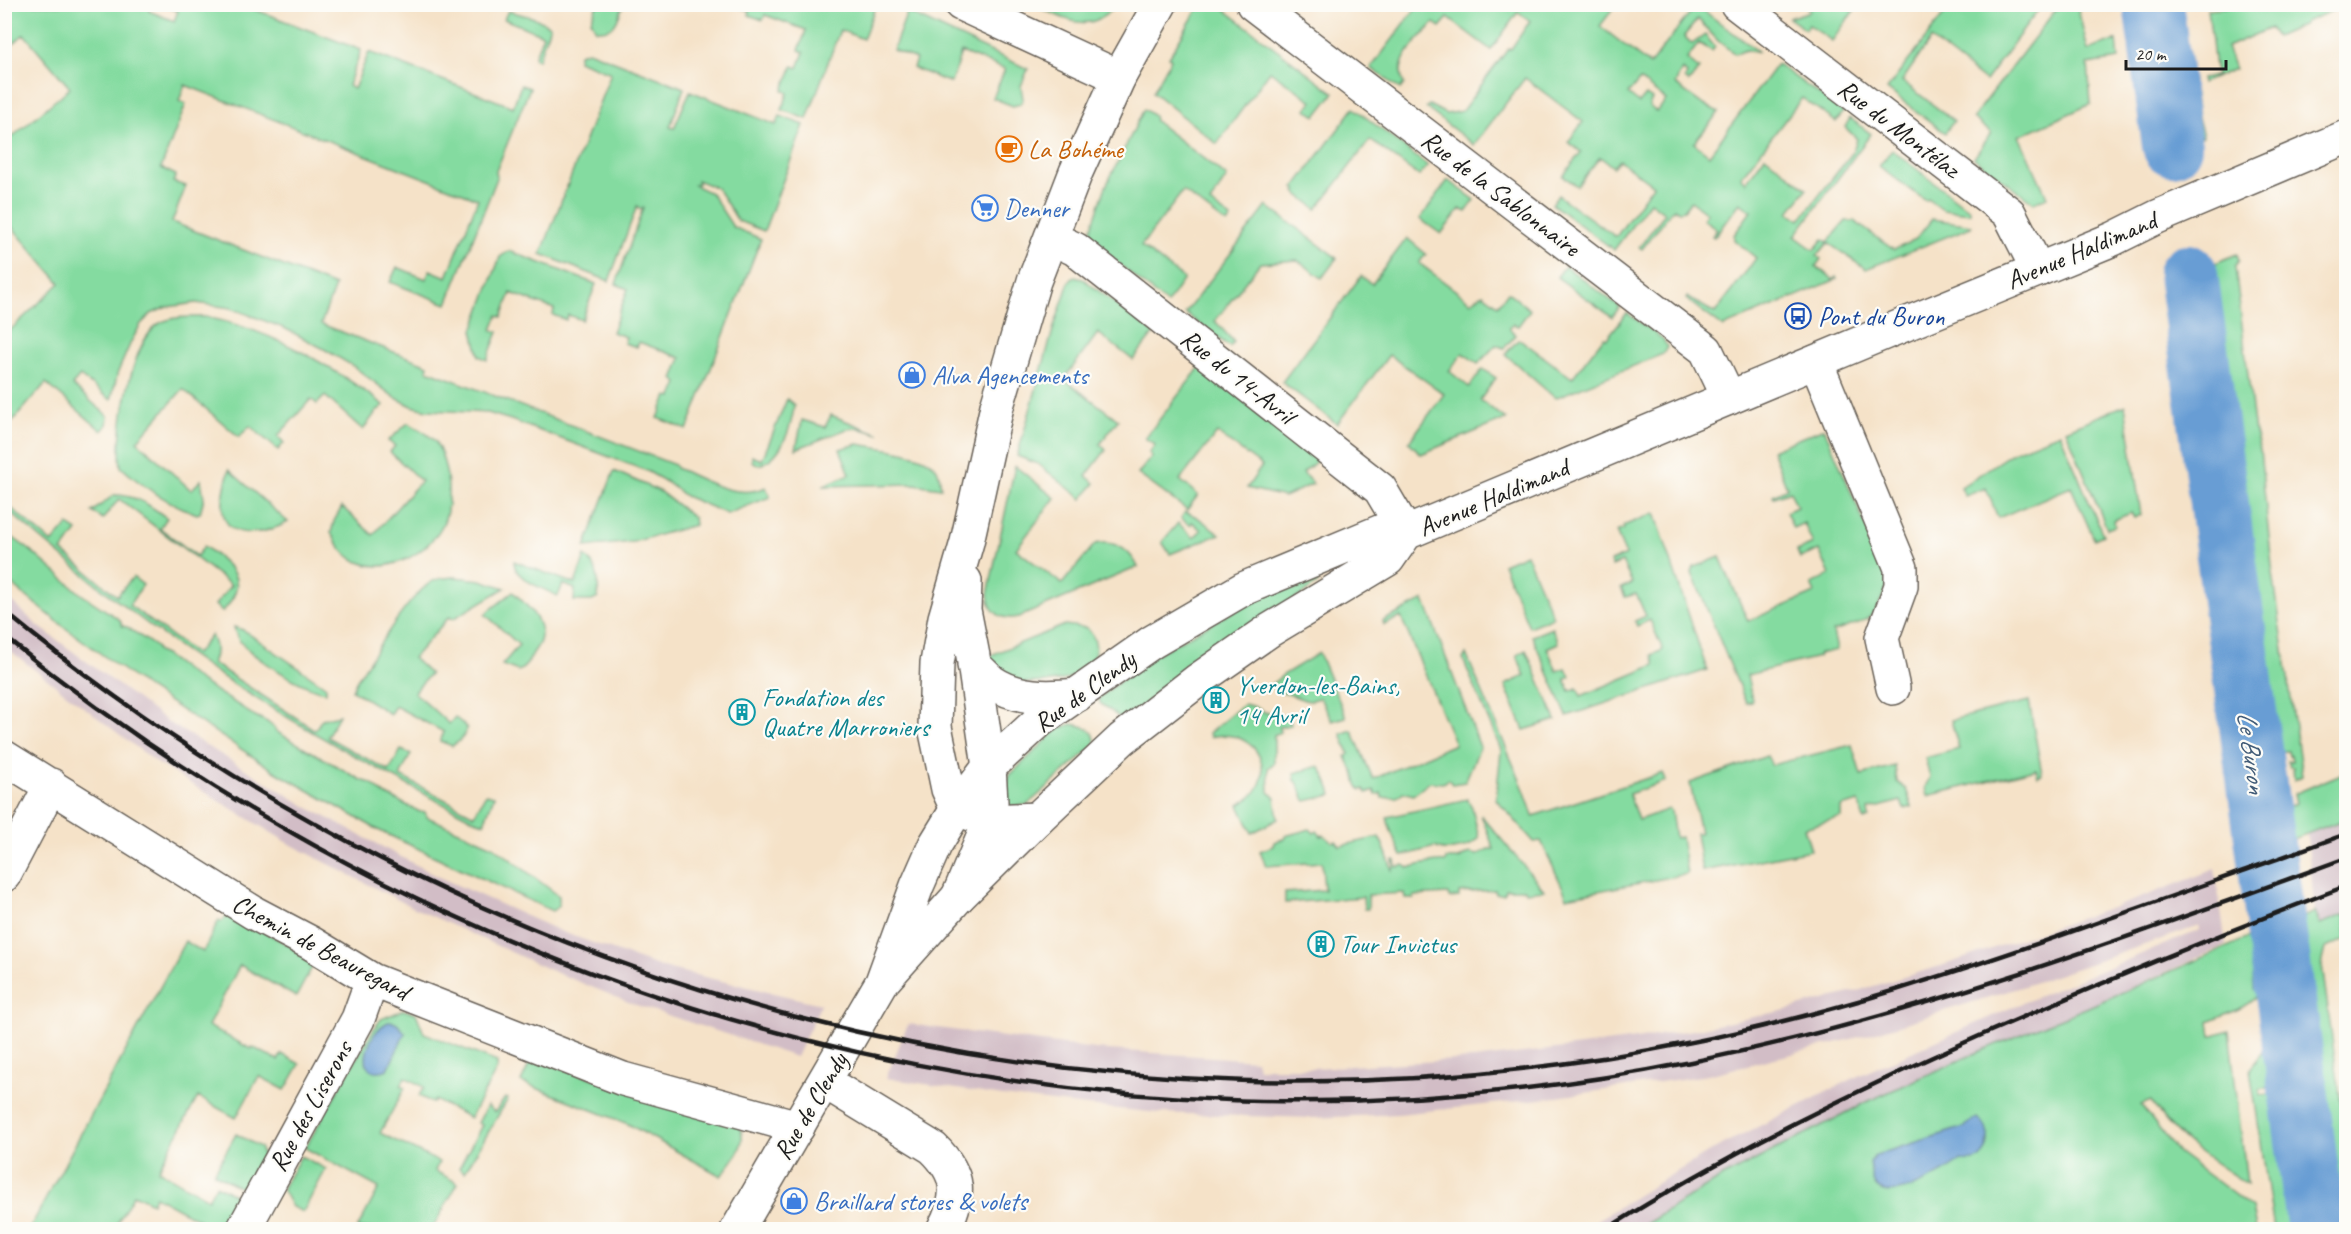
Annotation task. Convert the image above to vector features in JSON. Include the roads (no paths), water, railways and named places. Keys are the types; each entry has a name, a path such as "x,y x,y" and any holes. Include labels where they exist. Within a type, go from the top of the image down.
{"street":[{"path":"961,4 1119,77"},
{"path":"1036,819 990,821 957,809 948,789 935,727 937,663 945,618 967,542 997,406 1034,281 1076,172 1119,77 1160,4"},
{"name":"Rue de la Sablonnaire","path":"1253,4 1706,350 1729,398"},
{"name":"Rue du Montélaz","path":"1737,4 2008,213 2038,270"},
{"name":"Avenue Haldimand","path":"1198,680 1270,630 1388,559 1406,533 2113,239 2157,217 2346,137"},
{"name":"Rue du 14-Avril","path":"1051,238 1075,249 1380,489 1406,533"},
{"path":"1815,362 1901,568 1901,586 1882,638 1893,688"},
{"name":"Rue de Clendy","path":"737,1230 882,982 934,845 957,809 989,767 1039,721 1152,642 1244,589 1383,530 1406,533"},
{"path":"957,897 990,821 989,767 964,610 967,542"},
{"path":"974,665 992,682 1020,694 1047,698 1077,695"},
{"name":"Rue de Clendy","path":"882,982 957,897 1036,819 1122,739 1198,680"},
{"name":"Chemin de Beauregard","path":"4,757 51,784 254,913 311,943 372,980 623,1079 798,1127"},
{"path":"4,875 51,784"},
{"name":"Rue des Liserons","path":"243,1230 358,1019 372,980"},
{"path":"825,1082 933,1148 948,1162 954,1177 956,1196 943,1230"}],"water":[{"path":"391,1021 405,1033 388,1069 377,1071 369,1068 366,1062 367,1053 375,1033"},
{"path":"2299,1036 2304,1043 2330,1229 2305,1229 2281,1047 2283,1038"},
{"path":"1977,1118 1987,1130 1988,1138 1984,1154 1978,1159 1961,1160 1932,1179 1905,1189 1893,1192 1882,1190 1875,1185 1870,1162 1876,1155 1961,1128"}],"waterway":[{"name":"Le Buron","path":"2153,4 2172,146"},
{"name":"Le Buron","path":"2188,274 2317,1230"}],"railway":[{"path":"4,611 187,746 382,859 587,950 799,1018 1018,1062 1241,1081 1466,1074 1692,1042 1795,1018 1948,974 2346,834"},
{"path":"4,636 187,770 383,882 588,971 800,1038 1019,1082 1242,1100 1466,1094 1691,1062 1775,1044 1941,998 2104,945 2346,858"},
{"path":"1605,1230 1745,1149 1888,1077 2120,976 2346,886"}],"place":[{"name":"La Bohéme","path":"1009,149"},
{"name":"Denner","path":"985,208"},
{"name":"Pont du Buron","path":"1798,316"},
{"name":"Alva Agencements","path":"912,375"},
{"name":"Yverdon-les-Bains, 14 Avril","path":"1216,700"},
{"name":"Fondation des Quatre Marroniers","path":"742,712"},
{"name":"Tour Invictus","path":"1321,944"},
{"name":"Braillard stores & volets","path":"794,1201"}]}
